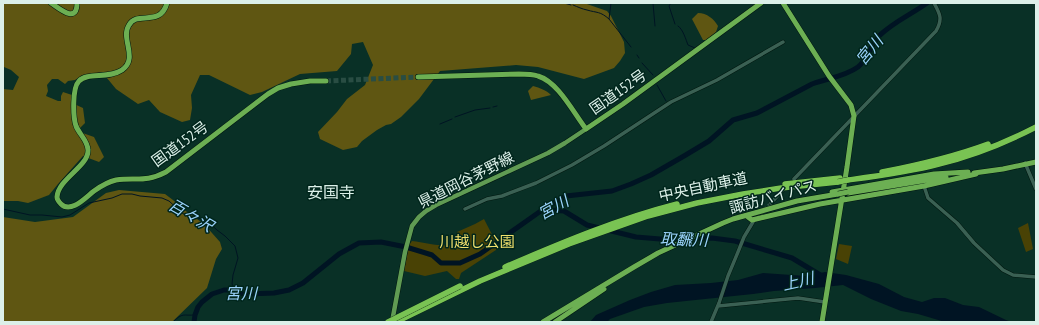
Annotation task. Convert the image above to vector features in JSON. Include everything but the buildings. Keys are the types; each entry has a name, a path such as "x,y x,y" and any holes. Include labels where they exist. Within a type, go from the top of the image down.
{"highway":[{"path":"51,3 66,14 72,14 77,8 77,3"},
{"name":"国道152号","path":"168,3 163,13 150,18 136,19 128,26 126,38 130,56 128,63 124,68 113,74 84,78 78,81 74,98 75,123 89,148 84,161 65,181 58,191 57,199 60,204 68,208 76,205 111,181 148,179 166,172 249,107 278,88 295,83 326,81"},
{"name":"国道152号","path":"418,77 519,74 531,74 538,76 555,86 586,129 623,104 761,3"},
{"path":"784,3 829,76 851,105 854,116 846,192 842,200 822,322"},
{"name":"中央自動車道","path":"848,179 954,156 1000,140 1036,123"},
{"name":"中央自動車道","path":"388,322 461,288 569,243 666,207 696,199 778,184 839,180 908,171 956,160 1003,142 1036,127"},
{"name":"諏訪バイパス","path":"846,192 977,173 1034,162"},
{"name":"諏訪バイパス","path":"543,322 634,267 659,254 724,225 748,217 784,206 846,192 1025,164"},
{"path":"748,217 752,220 820,204 924,186 977,173"},
{"path":"733,219 743,214 770,206 846,192"},
{"name":"諏訪バイパス","path":"724,225 733,219 797,201 838,194"},
{"name":"諏訪バイパス","path":"555,322 620,276 659,254"},
{"name":"中央自動車道","path":"396,322 461,288"}],"main road":[{"name":"県道岡谷茅野線","path":"392,322 407,243 413,224 419,217 436,205 548,153 565,144 586,129"}],"street":[{"path":"794,179 936,31 940,25 940,18 934,4"},
{"path":"465,209 487,199 502,196 536,183 572,165 671,102 717,80 783,42"},
{"path":"1025,164 1036,189"},
{"path":"924,186 928,198 957,223 974,243 1003,270 1014,275 1036,277"},
{"path":"771,203 784,190"},
{"path":"712,322 728,276 744,237 753,222"},
{"path":"719,304 798,298 825,300"}],"green space":[{"name":"川越し公園","path":"484,219 499,248 461,273 459,279 456,279 447,271 425,276 404,271 409,245 412,241 441,245 458,244 459,241 457,232"},
{"path":"1028,223 1033,249 1026,252 1018,228"},
{"path":"839,244 852,246 848,264 836,259"}],"shaded area":[{"path":"3,3 584,3 607,11 624,42 625,53 614,68 584,79 538,67 516,65 440,71 419,99 401,117 391,124 377,130 362,141 357,147 343,150 320,139 318,132 347,99 365,85 373,65 363,42 352,44 351,54 337,71 300,74 262,92 250,95 209,75 200,75 191,95 192,108 190,120 182,122 160,112 149,100 138,104 116,89 102,72 81,76 75,80 68,81 65,84 58,79 52,79 47,85 48,91 46,96 61,101 63,92 72,95 72,103 83,108 85,123 77,131 94,137 104,157 99,162 83,156 49,195 28,203 3,201 3,89 13,90 19,77 11,70 4,67 3,69"},
{"path":"698,13 710,17 718,26 716,32 706,40 703,40 692,19"},
{"path":"533,86 543,89 551,95 531,100 528,91"},
{"path":"119,190 165,194 204,224 220,242 222,249 216,259 207,288 172,322 3,322 3,217 35,222 73,217 106,193"}],"water":[{"name":"上川","path":"825,272 846,275 879,284 904,297 922,302 934,298 945,298 963,305 979,307 1012,322 945,322 918,314 901,311 871,299 843,285 667,303 644,307 610,319 607,322 590,322 596,315 630,300 675,285 738,280 763,273 806,276"}],"waterway":[{"path":"564,3 571,5"},
{"path":"611,3 609,19 631,47"},
{"path":"653,3 655,26"},
{"path":"671,3 669,6 675,24"},
{"name":"宮川","path":"194,322 198,307 212,294 224,290 231,290 243,294 274,293 289,290 303,283 339,254 359,243 381,242 406,247 432,255 441,263 460,263 480,254 545,208 566,196 612,191 631,184 651,175 709,141 733,120 757,113 812,84 853,70 861,64 876,40 884,31 927,3"},
{"path":"573,5 601,13 609,19"},
{"path":"678,26 683,32 688,45 695,48 698,46"},
{"path":"642,63 653,75"},
{"path":"657,85 666,101"},
{"path":"493,107 497,106"},
{"path":"455,117 475,110 490,108"},
{"path":"440,124 452,119"},
{"name":"百々沢","path":"3,209 30,215 62,217 70,215 89,203 112,198 122,194 162,198 169,201 185,215 206,220 235,246 238,258 232,284 236,292"},
{"name":"取飜川","path":"545,208 549,210 564,211 587,225 636,237 660,239 712,238 735,241 792,258 822,276"},
{"path":"173,322 181,316 195,315"}],"tunnel":[{"path":"326,81 418,77"},
{"path":"757,218 771,203"}],"district":[{"name":"安国寺","path":"331,192"}]}
